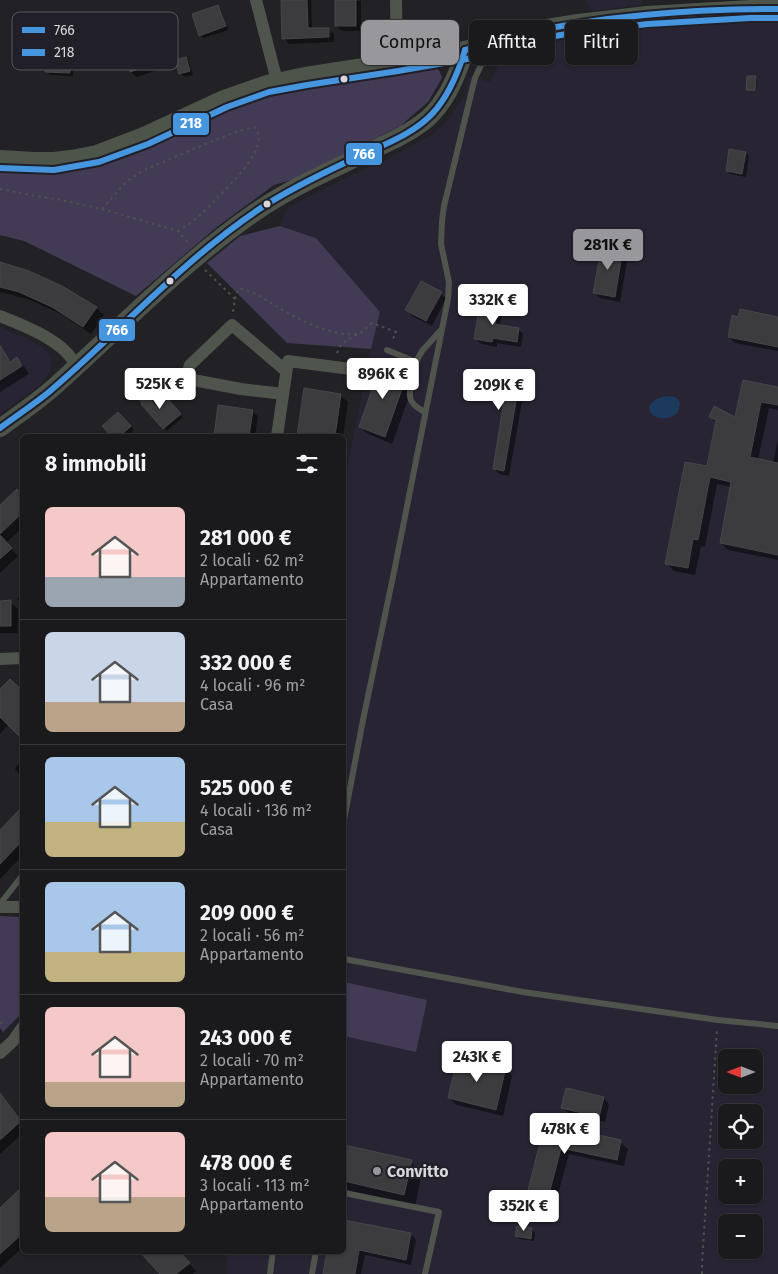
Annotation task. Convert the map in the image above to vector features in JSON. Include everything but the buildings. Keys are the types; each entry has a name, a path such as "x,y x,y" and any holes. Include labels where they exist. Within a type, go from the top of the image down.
{"main road":[{"path":"750,9 769,0"},
{"path":"555,27 702,8 778,9"},
{"path":"459,51 469,49"},
{"path":"0,428 42,396 197,257 238,225 263,207 322,174 394,139 421,123 432,114 445,96 466,50"},
{"path":"0,159 54,161 97,154 144,136 251,88 277,81 376,65"}],"street":[{"path":"256,0 277,81"},
{"path":"396,0 396,20"},
{"path":"0,316 18,323 61,346 71,356 76,366"},
{"path":"283,394 194,380 188,372 190,365 232,325 286,371"},
{"path":"277,434 288,361 359,370"},
{"path":"0,659 20,658"},
{"path":"0,905 20,907"},
{"path":"0,1053 18,1040"}],"lane":[{"path":"346,809 449,288 441,244 444,206 473,85 481,65"},
{"path":"425,412 416,407 411,401 410,391 416,362 425,347 442,329"},
{"path":"388,350 416,362"},
{"path":"0,905 20,878"},
{"path":"14,886 20,887"},
{"path":"346,959 523,992 718,1020 778,1026"},
{"path":"346,1192 439,1212 425,1274"},
{"path":"270,1274 273,1254"},
{"path":"312,1274 315,1254"}],"path":[{"path":"102,209 127,181 144,170 238,131 254,127 259,136 258,142 256,150 247,165 198,217 178,231"},
{"path":"0,189 102,209 178,231 197,257 235,299"},
{"path":"232,325 238,289 244,289 265,299 299,320 333,332 347,334 361,332"},
{"path":"337,353 341,344 372,323 396,332 388,350"},
{"path":"702,1274 718,1020"},
{"path":"0,1022 3,1025"}],"shaded area":[{"path":"585,0 641,0 641,5 592,11"},
{"path":"778,16 778,1274 227,1274 227,1254 346,1254 346,473 380,312 316,238 280,226 288,207 397,154 434,133 449,119 465,95 468,76 490,82 498,65 555,65 555,42 565,39 565,65 638,65 638,29 739,18"},
{"path":"424,66 436,67 442,78 428,102 400,126 295,179 274,185 217,227 136,296 24,241 0,235 0,165 29,168 79,167 134,152 254,95 280,87"},
{"path":"280,226 316,238 380,312 371,349 287,343 207,263 240,236"},
{"path":"0,327 44,348 49,354 52,364 50,372 40,385 0,414"},
{"path":"0,916 20,917 20,1015 3,1032 0,1028"},
{"path":"346,982 427,1000 416,1052 346,1036"}],"water":[{"path":"667,396 675,397 680,402 678,412 668,418 654,416 649,409 651,403"}],"transit line":[{"name":"766","path":"465,50 523,34 592,21 654,14 778,9"},
{"name":"218","path":"0,168 54,170 99,162 148,144 227,107 269,92 467,59 549,37 648,24 778,18"},
{"name":"766","path":"0,428 49,392 155,294 237,224 291,190 400,137 425,121 448,92 465,50"}],"place":[{"name":"Convitto","path":"377,1171"}]}
